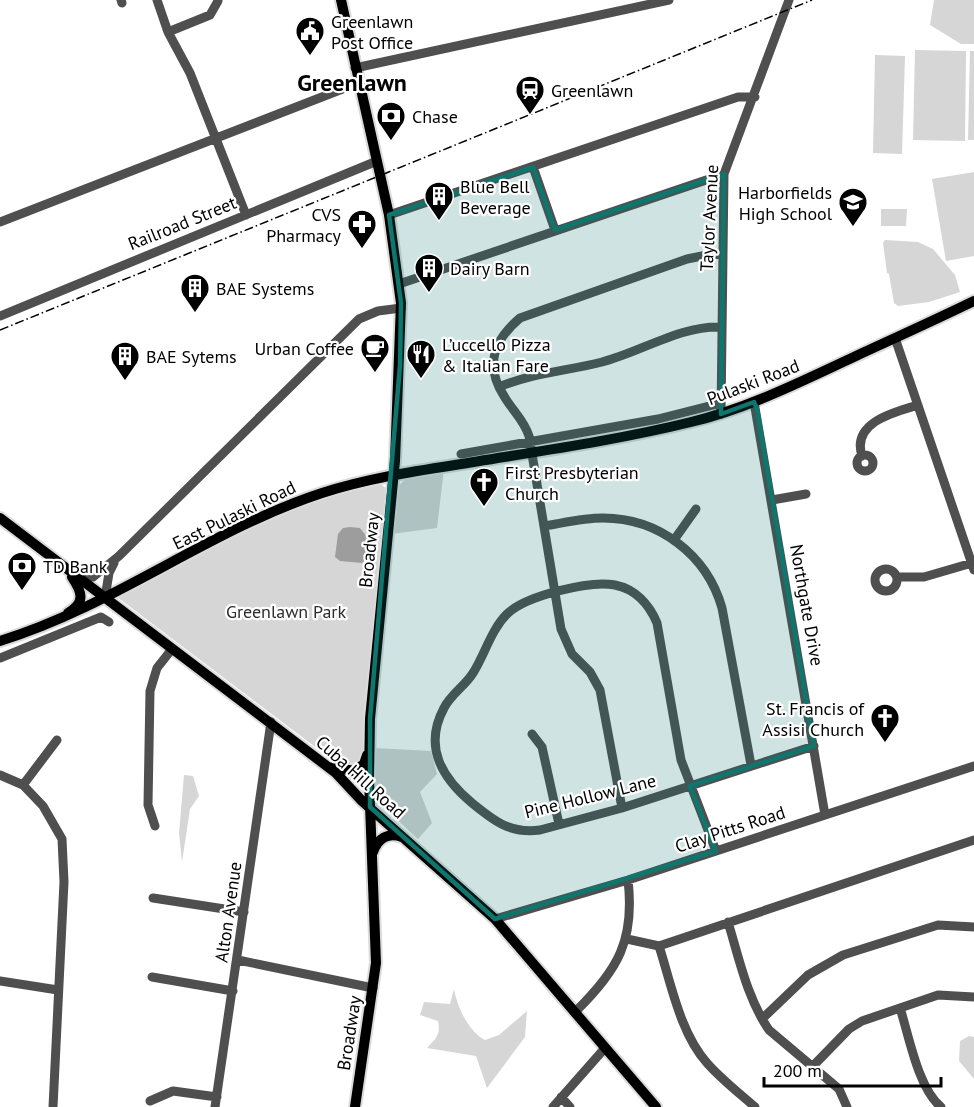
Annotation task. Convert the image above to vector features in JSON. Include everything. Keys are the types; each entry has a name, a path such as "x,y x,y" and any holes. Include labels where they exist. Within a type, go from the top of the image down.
{"main road":[{"name":"Broadway","path":"341,0 389,215 401,308 394,475 369,743 376,963 355,1107"},
{"name":"Pulaski Road","path":"530,447 754,402 974,301"},
{"name":"East Pulaski Road","path":"0,641 52,623 278,509 324,492 530,447"},
{"name":"Cuba Hill Road","path":"0,518 325,764 404,839 495,919 656,1107"},
{"path":"52,623 73,610 82,597 80,588 67,569"},
{"path":"325,764 343,771 357,770 365,761 369,743"},
{"path":"372,858 376,845 385,836 394,835 404,839"}],"street":[{"path":"157,0 168,32 190,73 214,140 246,215"},
{"path":"355,68 669,0"},
{"name":"Taylor Avenue","path":"721,408 724,174 728,158 755,97 789,0"},
{"path":"168,32 210,15 218,1"},
{"path":"0,222 358,83"},
{"path":"389,215 738,97 755,97"},
{"name":"Railroad Street","path":"0,316 377,161"},
{"path":"533,167 555,230"},
{"path":"399,284 724,174"},
{"path":"622,808 600,690 566,643 530,447 523,421 499,387 494,359 498,343 520,318 687,259 712,254 723,255"},
{"path":"79,578 93,577 119,556 352,324 378,311 401,308"},
{"path":"499,387 534,374 624,356 686,332 722,327"},
{"path":"895,338 973,567 924,577 897,577"},
{"name":"Northgate Drive","path":"754,402 825,815"},
{"path":"862,456 860,442 872,424 884,415 918,405"},
{"path":"460,454 530,447"},
{"path":"772,500 806,494"},
{"path":"674,540 696,509"},
{"path":"544,526 586,519 615,519 646,525 674,540 702,567 718,596 751,765"},
{"path":"105,598 109,573 119,556"},
{"name":"Pine Hollow Lane","path":"716,851 690,786 681,760 660,638 652,610 631,591 612,584 555,592 531,598 505,615 472,676 444,708 438,724 436,741 437,757 445,776 493,821 516,831 540,830 622,808 690,786 751,765 814,746"},
{"path":"0,658 101,617 109,622"},
{"path":"155,826 148,805 150,691 157,668 172,649"},
{"name":"Alton Avenue","path":"216,1102 271,722"},
{"path":"532,734 542,747 559,824"},
{"path":"23,784 57,740"},
{"name":"Clay Pitts Road","path":"495,919 628,880 974,766"},
{"path":"0,775 23,784 43,806 63,839 64,882 53,1107"},
{"path":"627,939 658,946 974,840"},
{"path":"576,1011 597,991 615,966 627,939 630,902 628,880"},
{"path":"153,898 244,912"},
{"path":"728,922 753,1003 762,1018 770,1030 838,1089 847,1107"},
{"path":"762,1018 808,975 843,955 938,925 974,927"},
{"path":"658,946 682,1015 697,1049 707,1063 755,1107"},
{"path":"238,960 373,988"},
{"path":"152,977 233,991"},
{"path":"0,981 58,990"},
{"path":"813,1066 856,1025 938,995 974,997"},
{"path":"900,1008 924,1083 931,1096 941,1107"},
{"path":"553,1107 605,1048"},
{"path":"150,1101 173,1092 216,1102"},
{"path":"561,1097 570,1107"}],"highlighted area":[{"path":"533,167 555,230 724,174 721,414 754,402 757,409 814,746 690,786 716,851 495,919 370,807 370,719 400,365 401,303 389,215"}],"green space":[{"path":"934,0 974,0 974,44 961,44 930,25"},
{"path":"915,50 966,51 965,141 913,140"},
{"path":"970,51 974,51 974,140 968,140"},
{"path":"875,55 905,56 902,154 873,153"},
{"path":"974,172 974,256 946,261 932,179"},
{"path":"881,209 907,209 906,226 881,226"},
{"path":"885,240 918,242 933,249 955,275 960,292 929,302 898,306 894,303 887,273 883,243"},
{"path":"444,469 437,528 391,534 394,504 399,486 414,476"},
{"name":"Greenlawn Park","path":"378,482 387,489 363,760 360,765 343,768 117,597 257,524 325,496"},
{"path":"374,748 431,751 437,774 420,792 432,823 418,839 381,800 376,781"},
{"path":"184,775 193,776 199,796 190,809 182,862 179,833"},
{"path":"454,989 465,1018 474,1031 485,1040 499,1035 527,1011 525,1037 487,1088 476,1056 427,1048 437,1036 439,1026 438,1021 420,1015 424,1002 450,1004"},
{"path":"969,1036 974,1037 974,1079 959,1061 960,1041"}],"shaded area":[{"path":"343,528 360,528 367,537 365,560 362,563 340,561 335,557 338,534"}],"railway":[{"path":"0,330 812,0"}],"place":[{"name":"Greenlawn Post Office","path":"310,56"},
{"name":"Greenlawn","path":"530,116"},
{"name":"Chase","path":"391,142"},
{"name":"Blue Bell Beverage","path":"439,222"},
{"name":"Harborfields High School","path":"853,228"},
{"name":"CVS Pharmacy","path":"362,250"},
{"name":"Dairy Barn","path":"429,294"},
{"name":"BAE Systems","path":"195,314"},
{"name":"Urban Coffee","path":"375,374"},
{"name":"L’uccello Pizza & Italian Fare","path":"421,380"},
{"name":"BAE Sytems","path":"125,382"},
{"name":"First Presbyterian Church","path":"484,508"},
{"name":"TD Bank","path":"22,592"},
{"name":"St. Francis of Assisi Church","path":"885,744"}],"district":[{"name":"Greenlawn","path":"352,82"}]}
